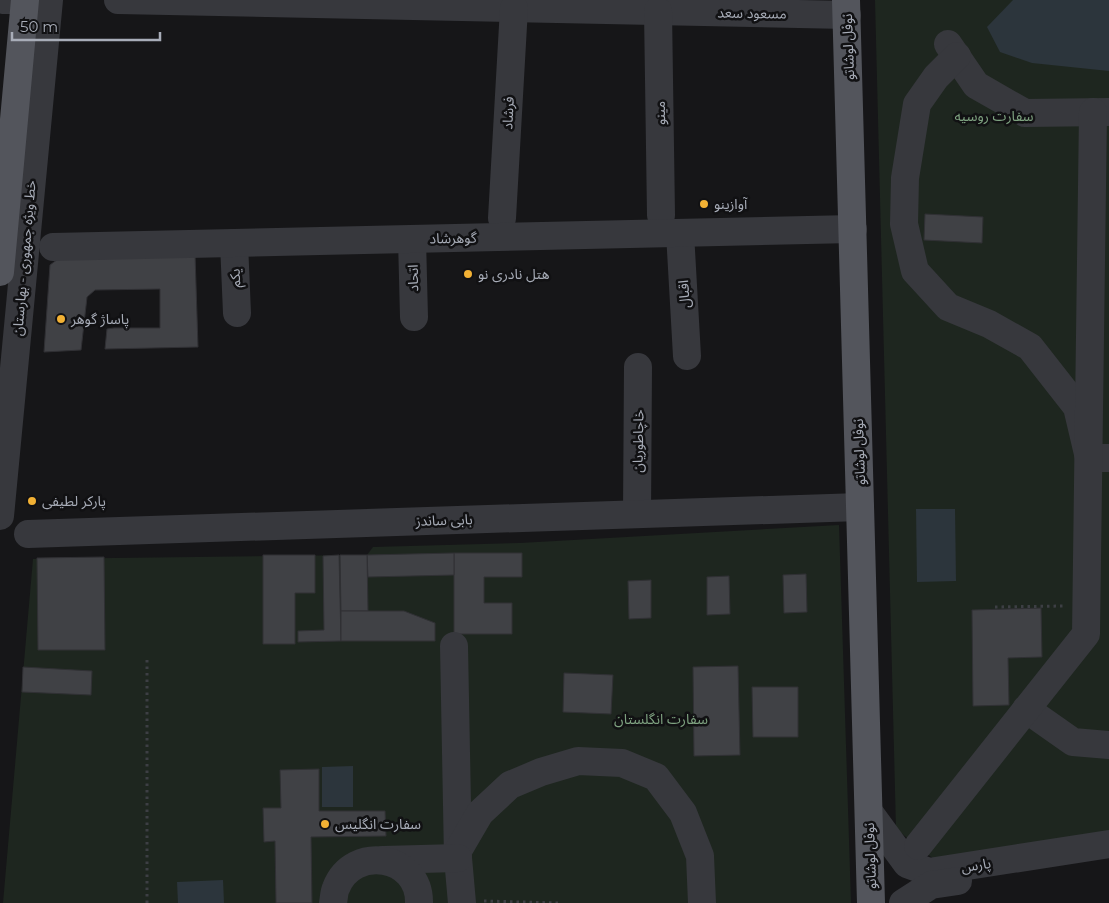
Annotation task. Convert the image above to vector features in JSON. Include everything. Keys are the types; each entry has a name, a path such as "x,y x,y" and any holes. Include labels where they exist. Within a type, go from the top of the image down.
{"main road":[{"path":"0,272 24,0"},
{"name":"نوفل لوشاتو","path":"846,8 872,903"}],"street":[{"path":"4,0 24,0"},
{"name":"خط ویژه جمهوری - بهارستان","path":"0,516 49,0"},
{"name":"مسعود سعد","path":"118,0 658,11 846,8"},
{"name":"فرشاد","path":"502,218 514,8"},
{"name":"مینو","path":"658,11 671,224"},
{"path":"918,846 1086,634 1086,606 1099,458 1101,112 1025,113 976,85 952,50 917,104 905,178 904,224 915,271 948,307 989,324 1030,348 1078,407 1099,458"},
{"name":"گوهرشاد","path":"53,247 412,239 671,224 853,229"},
{"name":"اقبال","path":"671,224 687,356"},
{"name":"اتحاد","path":"412,239 414,317"},
{"name":"یکم","path":"234,243 237,313"},
{"name":"خاچاطوریان","path":"637,514 638,367"},
{"name":"بابی ساندز","path":"28,534 860,507"},
{"path":"454,646 459,854 462,901"},
{"path":"1026,710 1073,742 1109,745"},
{"path":"459,854 480,813 510,785 542,772 578,761 622,763 656,777 683,813 700,856 702,903"},
{"path":"869,812 908,864 930,879"},
{"name":"پارس","path":"903,903 930,879 1109,844"},
{"path":"333,903 335,889 342,876 353,866 366,861 459,854"},
{"name":"پارس","path":"930,879 1109,857"},
{"path":"381,860 395,864 407,872 415,884 420,897 419,903"}],"path":[{"path":"995,607 1086,606"},
{"path":"147,657 147,903"},
{"path":"462,901 558,903"}],"green space":[{"name":"سفارت روسیه","path":"875,0 1109,0 1109,837 940,864 896,829"},
{"name":"سفارت انگلستان","path":"839,525 851,903 3,903 33,559 367,555 373,547 520,543"}],"shaded area":[{"path":"1013,0 1109,0 1109,71 1032,63 1000,52 987,27"},
{"path":"916,509 955,509 956,581 917,582"},
{"path":"353,766 353,807 322,807 322,767"},
{"path":"223,880 224,903 178,903 177,882"}],"building":[{"path":"925,214 983,217 982,243 924,240"},
{"path":"195,254 198,347 105,349 107,329 160,328 160,289 95,290 87,297 81,350 44,352 50,265 62,256"},
{"path":"454,553 522,553 522,577 484,577 484,603 512,603 512,634 454,634"},
{"path":"454,553 454,575 368,577 367,555"},
{"path":"263,555 315,555 315,593 295,593 295,644 263,644"},
{"path":"339,555 341,641 298,642 298,631 324,630 323,556"},
{"path":"340,555 367,555 368,611 341,611"},
{"path":"104,557 105,650 38,650 37,558"},
{"path":"806,574 807,612 784,613 783,575"},
{"path":"729,576 730,614 707,615 707,577"},
{"path":"651,580 651,618 629,619 628,581"},
{"path":"1041,608 1042,657 1008,658 1009,705 973,706 972,610"},
{"path":"341,611 404,611 435,623 435,641 341,641"},
{"path":"738,666 740,755 694,756 693,667"},
{"path":"23,667 92,671 91,695 22,692"},
{"path":"564,673 613,675 611,714 563,712"},
{"path":"752,687 798,687 798,737 753,737"},
{"name":"سفارت انگلیس","path":"319,769 319,811 385,811 386,836 311,837 312,903 276,903 275,841 264,842 263,808 281,808 280,770"}],"place":[{"name":"آوازینو","path":"704,204"},
{"name":"هتل نادری نو","path":"468,274"},
{"name":"پاساژ گوهر","path":"61,319"},
{"name":"پارکر لطیفی","path":"32,501"},
{"name":"سفارت انگلیس","path":"325,824"}]}
